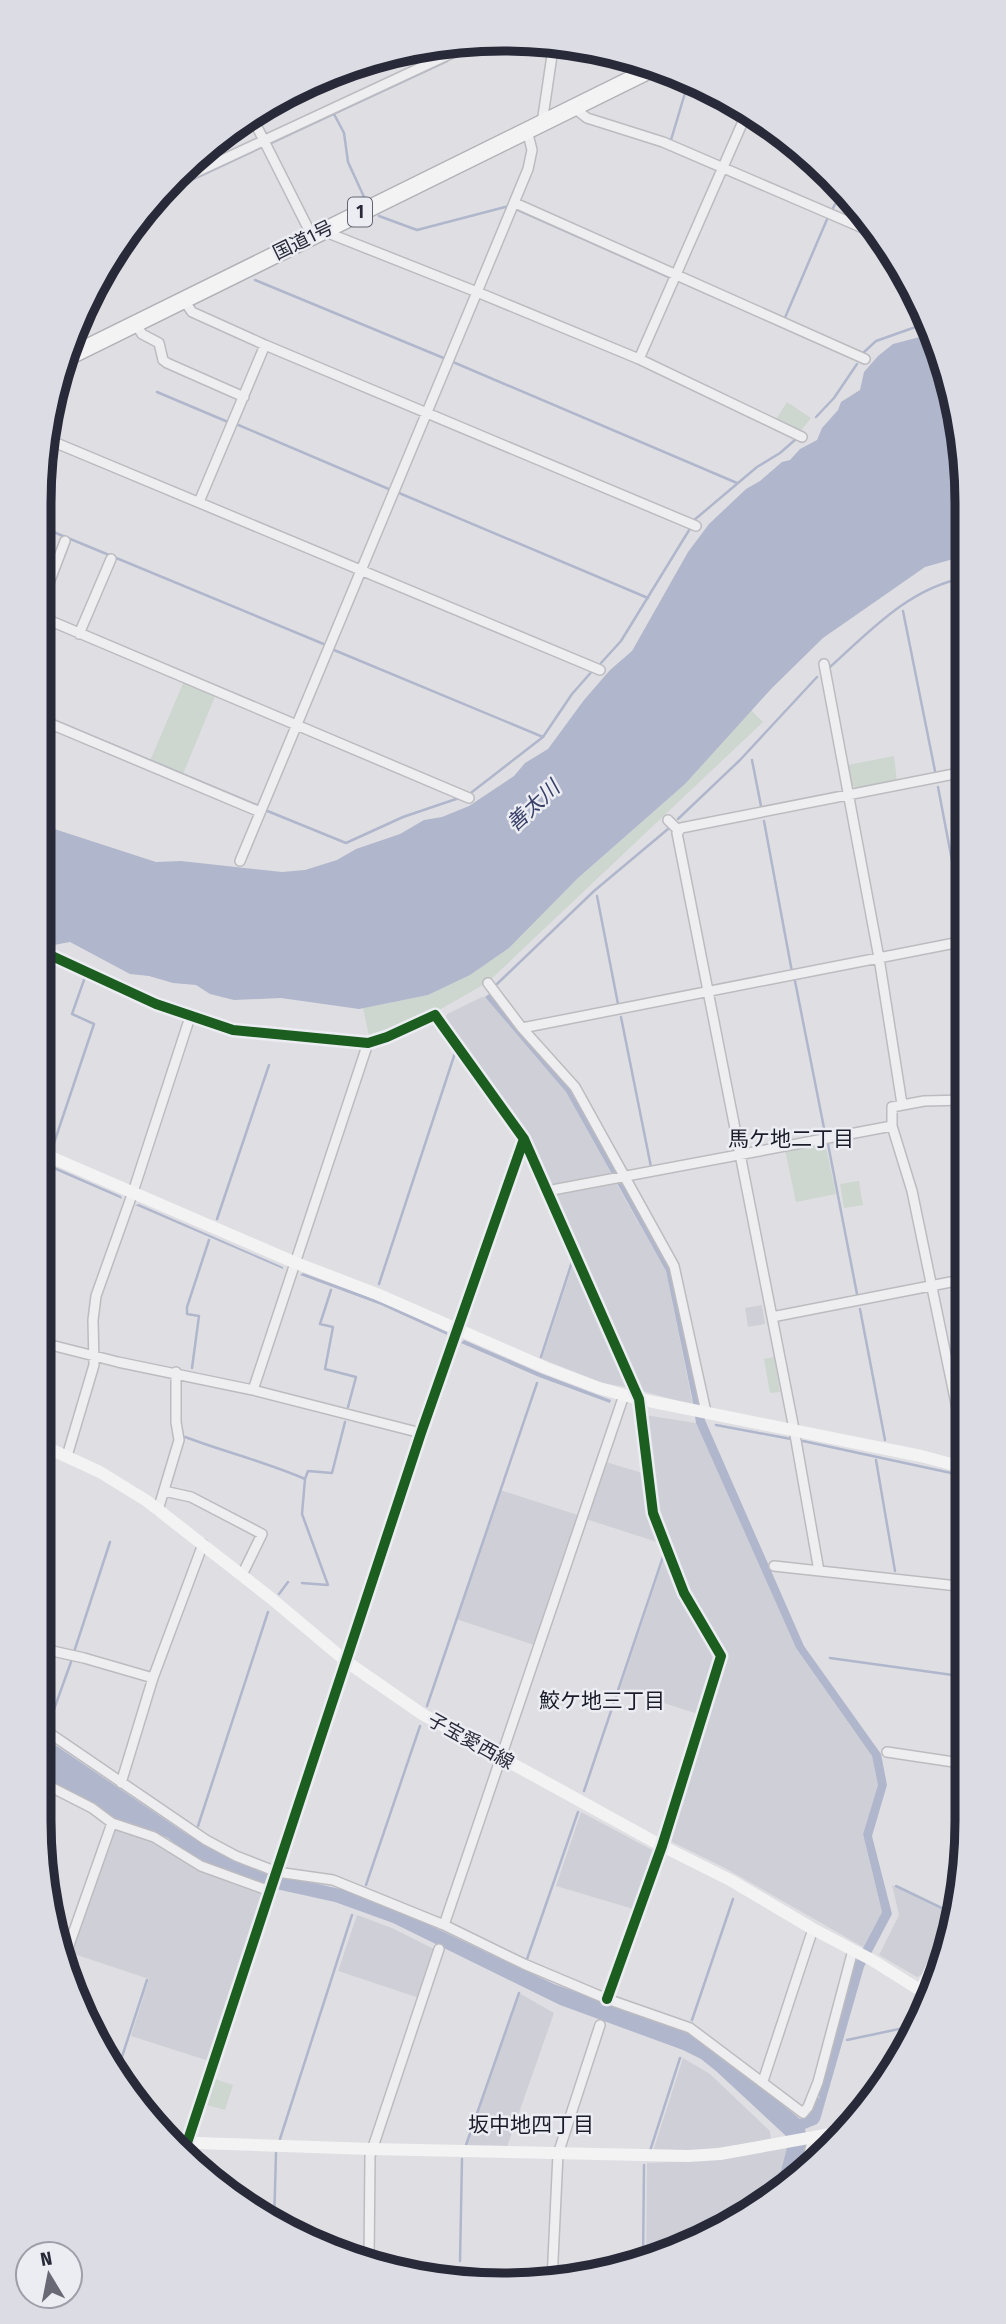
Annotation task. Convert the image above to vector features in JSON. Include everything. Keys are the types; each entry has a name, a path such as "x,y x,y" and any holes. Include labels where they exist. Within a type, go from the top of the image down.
{"highway":[{"name":"国道1号","path":"77,352 643,73"}],"street":[{"path":"240,861 515,203 528,169 534,127 552,54"},
{"path":"195,172 448,55"},
{"path":"573,107 587,118 663,142 861,227"},
{"path":"639,359 743,120"},
{"path":"256,125 317,233 477,292 639,359 802,437"},
{"path":"515,203 865,359"},
{"path":"183,299 191,312 265,345 696,526"},
{"path":"135,323 142,334 159,343 163,360 167,363 244,397"},
{"path":"199,502 265,345"},
{"path":"55,443 600,670"},
{"path":"51,576 65,541"},
{"path":"79,634 111,559"},
{"path":"51,622 469,798"},
{"path":"824,664 879,958 902,1104"},
{"path":"51,724 260,812"},
{"path":"819,1571 794,1429 677,833 681,828 955,774"},
{"path":"668,820 679,831"},
{"path":"522,1028 955,943"},
{"path":"51,956 128,992 190,1017 233,1030 368,1043 435,1015 524,1139 639,1399 653,1513 684,1593 721,1656 662,1846 607,1999"},
{"path":"488,983 522,1028 575,1087 674,1266 706,1412"},
{"path":"67,1456 94,1365 96,1296 190,1017"},
{"path":"253,1390 368,1043"},
{"path":"955,1100 924,1101 892,1107 892,1126 912,1191 955,1396"},
{"path":"547,1191 892,1126"},
{"path":"187,2145 421,1433 524,1139"},
{"path":"51,1157 296,1263 377,1294 546,1368 599,1388 639,1399 794,1429 955,1465"},
{"path":"772,1317 955,1281"},
{"path":"51,1345 253,1390 421,1433"},
{"path":"158,1510 179,1440 176,1422 176,1372"},
{"path":"444,1925 624,1395"},
{"name":"子宝愛西線","path":"51,1449 100,1472 158,1510 347,1662 422,1714 662,1846 732,1881 922,1991"},
{"path":"163,1492 191,1497 262,1534 242,1575"},
{"path":"121,1783 153,1678 203,1544"},
{"path":"774,1566 955,1586"},
{"path":"51,1651 153,1678"},
{"path":"51,1735 206,1840 236,1856 277,1873 333,1880 444,1925 524,1964 607,1999 690,2028 803,2113 808,2108 818,2082 853,1951"},
{"path":"887,1752 955,1761"},
{"path":"51,1787 92,1808 112,1823 154,1837 201,1866 270,1891"},
{"path":"69,1946 112,1823"},
{"path":"763,2081 813,1929"},
{"path":"369,2253 371,2149 439,1949"},
{"path":"553,2270 558,2154 600,2025"},
{"path":"191,2148 688,2156 720,2154 829,2135"},
{"path":"809,2154 813,2138"}],"shaded area":[{"path":"787,402 811,418 799,433 775,421"},
{"path":"184,681 216,694 183,774 150,761"},
{"path":"751,710 763,722 488,982 434,1013 370,1040 363,1008 428,995 470,975 509,948 578,878 685,784"},
{"path":"894,756 897,781 857,789 851,784 848,765"},
{"path":"485,997 566,1092 612,1175 555,1185 547,1181 524,1131 445,1020 447,1014"},
{"path":"825,1143 836,1194 796,1202 785,1150"},
{"path":"859,1181 863,1205 844,1208 840,1184"},
{"path":"616,1183 666,1271 693,1405 642,1391 635,1381 553,1197 556,1194"},
{"path":"574,1261 627,1379 625,1387 603,1383 542,1359"},
{"path":"762,1305 765,1324 748,1327 745,1308"},
{"path":"774,1357 780,1392 770,1393 764,1359"},
{"path":"645,1415 696,1423 796,1648 872,1756 878,1785 863,1834 882,1912 863,1947 725,1868 668,1840 727,1655 687,1591 655,1511"},
{"path":"606,1462 646,1474 663,1544 586,1519"},
{"path":"500,1490 578,1515 534,1645 456,1619"},
{"path":"666,1553 718,1658 698,1714 620,1689"},
{"path":"581,1812 654,1851 633,1909 556,1886"},
{"path":"114,1825 163,1844 189,1865 265,1892 209,2061 131,2036 149,1979 71,1953"},
{"path":"892,1885 946,1912 936,1951 926,1973 917,1977 879,1955 899,1915"},
{"path":"357,1915 392,1928 434,1949 419,1998 338,1971"},
{"path":"519,1993 554,2013 507,2147 465,2146"},
{"path":"683,2058 710,2074 770,2131 771,2140 696,2151 653,2151"},
{"path":"212,2078 233,2085 225,2110 203,2104"},
{"path":"788,2147 778,2180 703,2227 646,2250 647,2163 691,2161"}],"water":[{"name":"善太川","path":"923,336 940,386 947,415 954,473 955,559 925,567 823,638 772,688 685,784 578,878 509,948 470,975 428,995 359,1009 281,998 234,1000 210,994 196,985 130,974 70,942 51,944 51,828 156,862 181,861 282,872 305,870 400,834 424,820 442,817 469,806 514,776 525,763 548,749 584,700 610,670 632,651 688,552 709,524 746,489 782,462 790,460 800,449 817,440 822,428 838,410 841,402 860,390 864,372 893,344"},
{"path":"489,994 571,1090 671,1269 705,1420 804,1646 881,1754 887,1785 872,1836 892,1914 864,1967 820,2120 805,2129 808,2144 804,2158 779,2179 788,2144 785,2135 701,2059 560,2005 393,1923 335,1902 276,1889 196,1859 168,1838 147,1829 123,1824 51,1782 51,1742 188,1835 234,1859 276,1877 345,1890 425,1923 554,1984 687,2032 719,2052 800,2119 808,2116 817,2097 820,2098 818,2095 855,1963 882,1912 863,1834 878,1785 872,1756 796,1648 696,1423 666,1271 566,1092 485,997"},
{"path":"51,1165 121,1196 122,1199 51,1168"},
{"path":"139,1204 283,1267 283,1269 135,1205"},
{"path":"303,1273 382,1302 447,1332 447,1335 381,1305 300,1275"},
{"path":"464,1340 611,1400 610,1403 539,1377 461,1343"},
{"path":"422,2266 468,2270 476,2272"}],"waterway":[{"path":"271,143 447,61"},
{"path":"671,140 685,93"},
{"path":"334,114 344,133 348,162 364,197"},
{"path":"181,185 262,147"},
{"path":"832,210 838,199"},
{"path":"379,216 417,230 509,206"},
{"path":"518,210 671,278"},
{"path":"784,320 828,217"},
{"path":"255,280 446,359"},
{"path":"681,282 859,361"},
{"path":"862,354 876,341 919,326"},
{"path":"453,362 737,483"},
{"path":"816,417 834,398 857,364"},
{"path":"157,392 228,422"},
{"path":"236,424 391,490"},
{"path":"693,521 757,467 796,439"},
{"path":"399,493 648,598"},
{"path":"601,663 621,641 691,527"},
{"path":"51,531 326,645"},
{"path":"829,668 875,626 908,601 925,591 955,580"},
{"path":"903,611 935,771"},
{"path":"334,650 543,737"},
{"path":"472,792 543,737 572,694 594,669"},
{"path":"678,819 740,760 817,677"},
{"path":"51,719 259,806"},
{"path":"752,760 761,806"},
{"path":"938,787 955,876"},
{"path":"265,810 346,843 403,817 459,798"},
{"path":"764,821 792,972"},
{"path":"497,984 594,891 668,829"},
{"path":"597,896 618,1004"},
{"path":"53,1146 94,1024 72,1014 85,977"},
{"path":"795,981 825,1133"},
{"path":"621,1017 651,1167"},
{"path":"379,1284 455,1053"},
{"path":"217,1219 269,1065"},
{"path":"828,1144 857,1294"},
{"path":"192,1368 199,1316 187,1314 187,1307 209,1240"},
{"path":"541,1357 572,1262"},
{"path":"331,1290 320,1324 333,1327 325,1369 356,1377 348,1407"},
{"path":"860,1309 885,1440"},
{"path":"427,1706 537,1383"},
{"path":"302,1583 328,1585 302,1514 305,1479 308,1471 332,1473 345,1422"},
{"path":"716,1425 791,1439"},
{"path":"185,1437 305,1479"},
{"path":"803,1441 955,1474"},
{"path":"876,1460 895,1571"},
{"path":"74,1652 110,1542"},
{"path":"584,1791 663,1557"},
{"path":"279,1594 288,1582"},
{"path":"198,1826 268,1612"},
{"path":"830,1658 955,1675"},
{"path":"51,1718 71,1662"},
{"path":"366,1885 420,1726"},
{"path":"527,1959 578,1812"},
{"path":"896,1886 947,1910"},
{"path":"692,2020 733,1899"},
{"path":"280,2139 352,1915"},
{"path":"120,2062 147,1980"},
{"path":"466,2145 519,1993"},
{"path":"847,2040 905,2028"},
{"path":"650,2151 680,2058"},
{"path":"274,2211 276,2153"},
{"path":"460,2261 462,2159"},
{"path":"643,2251 644,2165"}],"cycle path":[{"path":"51,956 156,1004 233,1030 368,1043 435,1015 524,1139 639,1399 653,1513 684,1593 721,1656 662,1846 607,1999"},
{"path":"187,2144 421,1433 524,1139"}],"district":[{"name":"馬ケ地二丁目","path":"791,1139"},
{"name":"鮫ケ地三丁目","path":"602,1701"},
{"name":"坂中地四丁目","path":"531,2125"}]}
